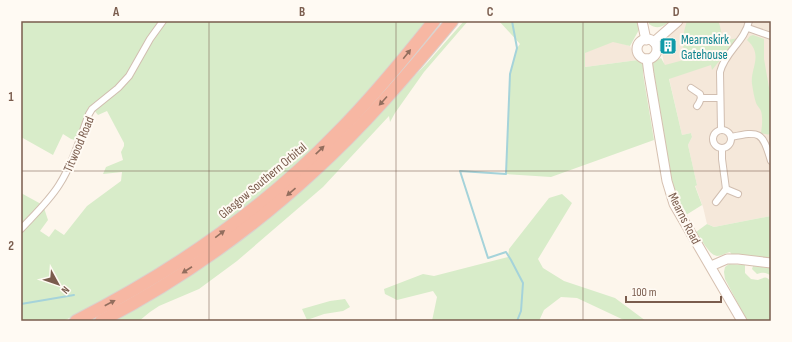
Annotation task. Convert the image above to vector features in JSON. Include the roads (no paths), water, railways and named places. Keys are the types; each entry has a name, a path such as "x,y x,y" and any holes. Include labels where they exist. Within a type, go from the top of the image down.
{"highway":[{"name":"Glasgow Southern Orbital","path":"76,321 111,304 177,264 263,201 304,165 337,133 387,80 433,21"},
{"name":"Glasgow Southern Orbital","path":"101,321 158,289 191,268 232,239 294,189 328,158 377,108 452,21"},
{"path":"418,61 457,21"}],"street":[{"name":"Titwood Road","path":"21,229 60,185 92,109 118,88 129,76 150,39 163,21"},
{"path":"642,21 650,41 656,46 656,52 653,57 647,59 641,56 638,50 639,44 641,42 650,41 678,21"},
{"path":"722,130 720,98 721,65 740,41 749,24 771,36"},
{"name":"Mearns Road","path":"647,59 666,181 674,204 742,321"},
{"path":"691,88 700,94 700,103 697,106"},
{"path":"701,98 720,98"},
{"path":"722,130 726,131 731,137 728,146 722,148 715,144 713,139 716,132 722,130"},
{"path":"731,137 755,134 768,140 771,161"},
{"path":"716,202 726,189 722,148"},
{"path":"726,189 738,194"},
{"path":"711,266 726,259 771,263"}],"waterway":[{"path":"512,21 517,48 510,74 506,174 460,171 488,258 506,252 523,283 521,311 517,321"},
{"path":"21,304 74,295"}],"place":[{"name":"Mearnskirk Gatehouse","path":"668,46"}]}
